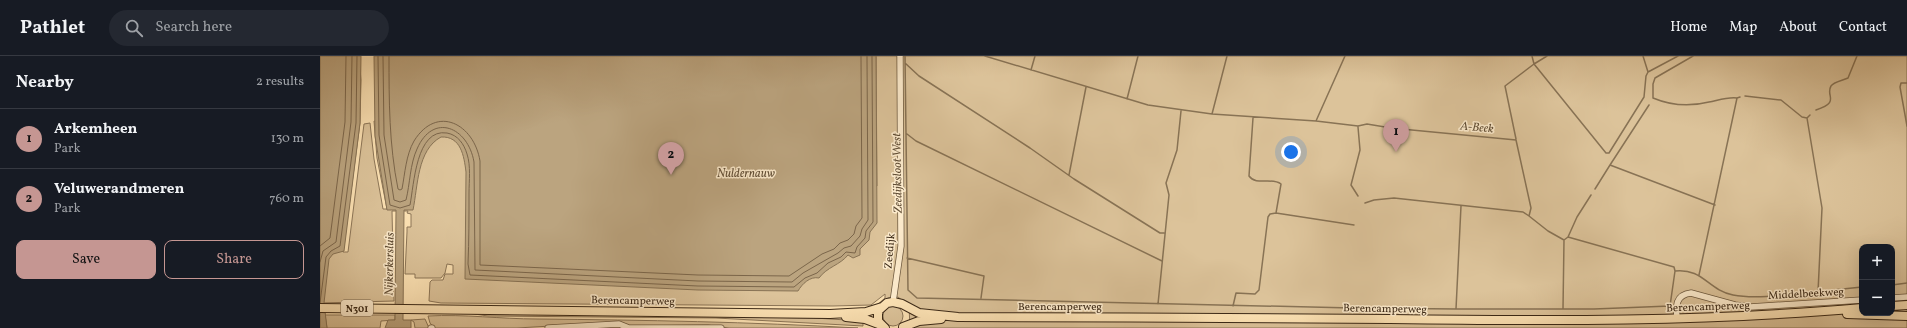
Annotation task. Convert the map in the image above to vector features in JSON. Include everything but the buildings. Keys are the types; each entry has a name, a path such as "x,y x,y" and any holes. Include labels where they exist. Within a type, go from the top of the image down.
{"main road":[{"name":"Berencamperweg","path":"320,308 830,314 866,312 892,302 900,303 919,313 958,317 1482,321 1677,319 1811,313 1859,308"},
{"path":"1895,306 1907,305"},
{"path":"882,307 877,316 883,327"},
{"path":"902,327 908,322 910,316 907,308"},
{"name":"Berencamperweg","path":"1811,313 1907,316"},
{"name":"Berencamperweg","path":"830,314 865,319 883,327"},
{"name":"Berencamperweg","path":"902,327 919,321 958,317"}],"street":[{"name":"Zeedijk","path":"892,302 901,246 900,56"},
{"name":"Middelbeekweg","path":"1677,319 1677,304 1679,298 1684,294 1691,293 1735,305 1750,307 1859,300"},
{"path":"1895,298 1907,297"},
{"path":"548,328 619,324 629,328 721,328"}],"shaded area":[{"path":"320,56 359,56 361,80 360,123 343,252 348,252 364,124 370,123 374,159 383,209 387,209 377,158 374,121 877,186 876,56 1907,56 1907,328 910,328 909,306 898,297 888,298 877,305 885,298 885,294 871,305 833,306 441,303 429,301 430,282 432,280 443,280 445,274 453,274 453,265 447,264 445,273 441,278 415,278 415,274 405,274 407,227 411,227 411,214 407,213 408,211 392,211 394,301 320,303"},
{"path":"889,306 897,306 903,312 903,320 897,326 889,326 883,320 883,312"},
{"path":"468,313 814,318 863,321 863,326 716,318 488,316"},
{"path":"325,315 395,315 395,320 381,321 380,328 327,328"},
{"path":"428,316 778,324 858,328 729,328 708,325 629,326 619,322 517,328 434,328 430,323"},
{"path":"425,319 429,328 415,328 414,322 411,320"}],"water":[{"path":"320,56 361,56 360,123 344,251 333,254 329,259 324,303 327,328 320,328"},
{"name":"Nuldernauw","path":"374,56 876,56 877,223 870,232 869,240 860,249 860,255 853,258 848,255 822,274 819,278 812,278 807,281 798,291 698,290 465,279 465,166 457,143 448,138 441,137 433,143 423,159 413,210 404,210 403,320 411,320 411,328 385,328 388,320 395,320 396,210 387,210 375,136"}],"waterway":[{"name":"Zeedijksloot West","path":"905,56 908,290 917,298 1352,308"},
{"path":"985,56 1148,105 1212,114 1316,121"},
{"path":"1031,70 1035,56"},
{"path":"1127,99 1138,56"},
{"path":"1212,114 1227,56"},
{"name":"A-Beek","path":"1345,56 1316,121 1358,126 1367,124 1391,128 1516,140 1531,208 1529,216 1548,231 1564,240 1563,309"},
{"path":"1516,139 1505,86 1534,64 1532,56"},
{"path":"1547,56 1534,64 1606,153 1609,153 1644,97 1646,76 1648,72"},
{"path":"1643,56 1648,72 1678,56"},
{"path":"1693,56 1655,78 1653,84 1653,98 1667,103 1681,105 1702,104 1726,98 1737,98"},
{"path":"1816,110 1824,107 1830,102 1831,86 1836,82 1848,78 1857,56"},
{"path":"905,63 919,76 1030,148 1074,179 1160,233 1164,233"},
{"path":"1907,83 1901,83 1900,87 1907,126"},
{"path":"1069,175 1086,87"},
{"path":"1745,96 1781,100 1802,117 1807,118"},
{"path":"1699,275 1737,98 1740,97"},
{"path":"1649,105 1610,165 1715,205"},
{"path":"1158,304 1169,195 1166,183 1177,150 1181,111"},
{"path":"1810,115 1807,118 1822,208 1818,292"},
{"path":"1233,306 1236,293 1255,294 1259,290 1268,217 1270,214 1276,213 1281,184 1273,181 1260,181 1252,179 1249,176 1253,118"},
{"path":"1358,127 1360,150 1351,185 1358,196"},
{"name":"Zeedijksloot West","path":"907,134 916,141 1162,261"},
{"path":"1595,189 1610,165"},
{"path":"1568,237 1577,217 1591,195"},
{"path":"1365,203 1374,200 1394,198 1523,212 1529,216"},
{"path":"1461,206 1456,309 1594,309 1670,306 1675,271 1674,267 1568,237 1564,240"},
{"path":"1276,213 1354,225"},
{"path":"907,258 984,276 981,298"},
{"path":"1675,271 1692,273 1699,276 1717,289 1733,295 1755,297 1779,296 1826,291"},
{"path":"1895,285 1907,283"},
{"path":"1833,290 1859,287"},
{"path":"1359,308 1456,309"}],"place":[{"name":"Arkemheen","path":"1396,152"},
{"name":"Veluwerandmeren","path":"671,175"}],"water label":[{"name":"Nijkerkersluis","path":"389,264"}]}
